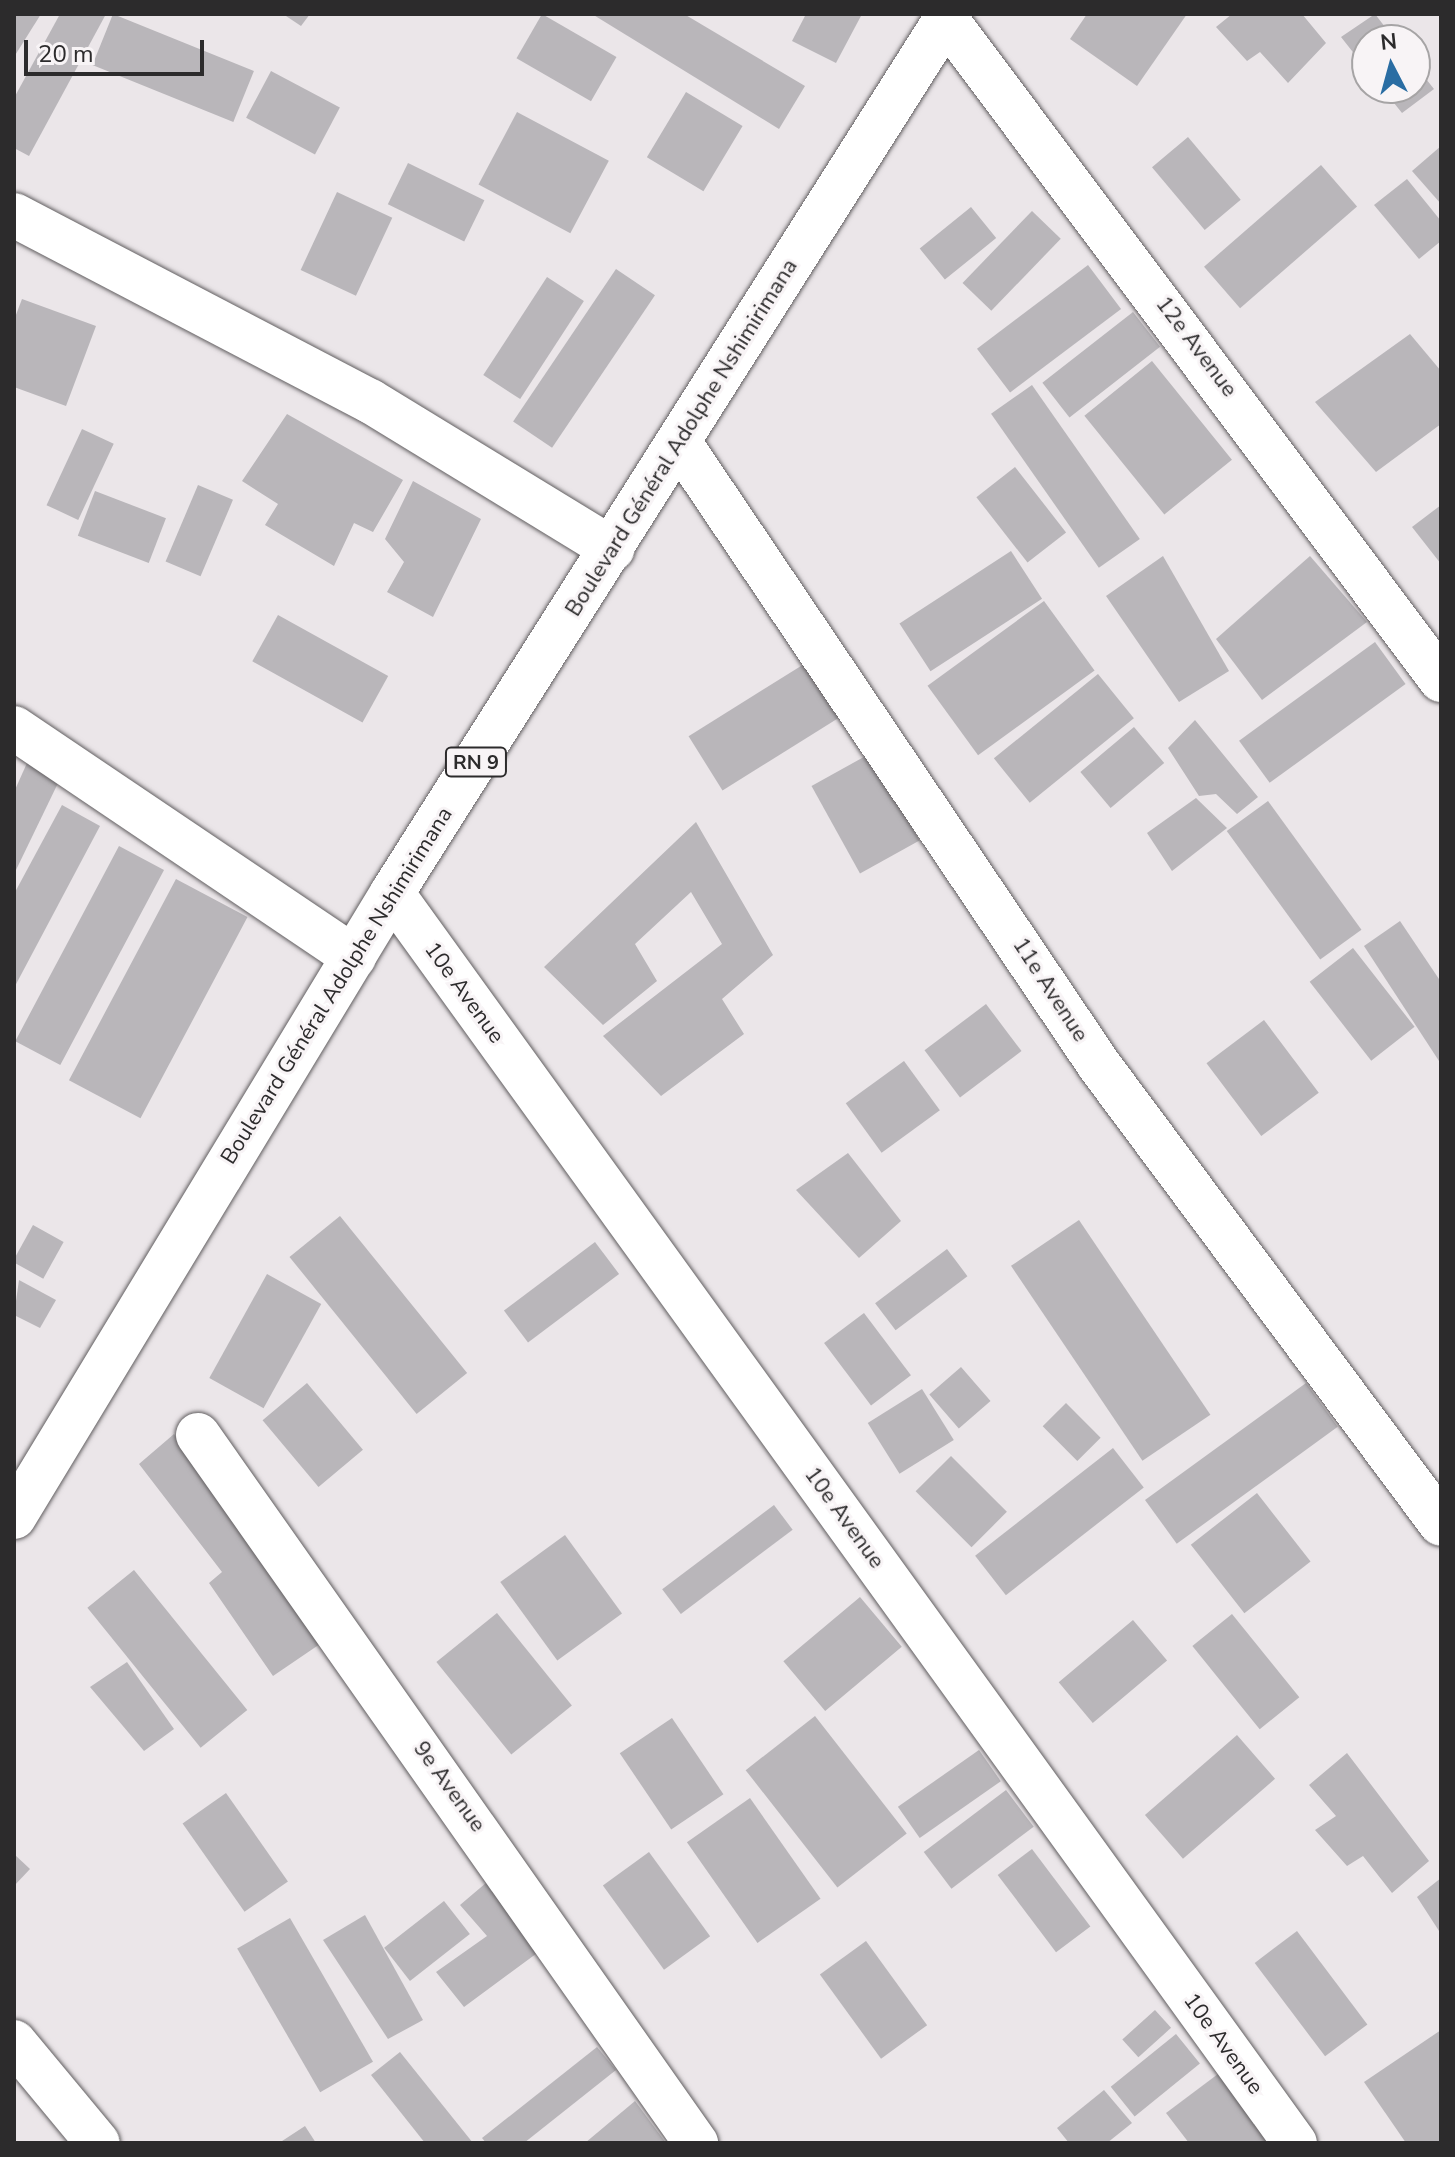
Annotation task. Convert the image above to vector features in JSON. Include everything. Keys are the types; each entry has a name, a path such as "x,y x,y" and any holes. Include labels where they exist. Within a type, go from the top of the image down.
{"street":[{"name":"Boulevard Général Adolphe Nshimirimana","path":"14,1517 392,893 947,16"},
{"name":"12e Avenue","path":"947,16 1441,680"},
{"path":"14,215 370,401 612,549"},
{"name":"11e Avenue","path":"679,442 1099,1065 1441,1524"},
{"path":"14,728 354,957"},
{"name":"10e Avenue","path":"392,893 1295,2143"},
{"name":"9e Avenue","path":"198,1435 696,2143"},
{"path":"14,2042 98,2143"}],"building":[{"path":"14,14 41,14 14,57"},
{"path":"60,14 106,14 29,156 14,148 14,98"},
{"path":"113,14 254,71 233,122 92,65"},
{"path":"283,14 310,14 301,26"},
{"path":"542,14 616,57 591,101 516,58"},
{"path":"592,14 684,14 805,86 779,129"},
{"path":"806,14 862,14 836,63 792,41"},
{"path":"1087,14 1187,14 1137,86 1070,39"},
{"path":"1232,14 1302,14 1326,43 1288,83 1260,52 1247,61 1216,27"},
{"path":"1375,14 1383,24 1360,24"},
{"path":"1351,30 1351,50 1341,37"},
{"path":"271,71 340,108 315,154 246,118"},
{"path":"686,92 743,126 703,191 647,157"},
{"path":"1395,104 1414,104 1402,113"},
{"path":"517,112 609,161 570,233 479,184"},
{"path":"1188,137 1241,200 1205,230 1152,167"},
{"path":"1441,146 1441,204 1412,171"},
{"path":"408,163 484,200 464,242 388,204"},
{"path":"1321,165 1357,207 1240,308 1204,267"},
{"path":"1407,179 1441,221 1441,241 1419,259 1374,205"},
{"path":"337,192 392,218 356,296 301,270"},
{"path":"971,207 996,238 945,280 920,249"},
{"path":"1032,211 1061,239 991,311 963,283"},
{"path":"1088,265 1121,309 1010,393 977,349"},
{"path":"616,269 655,295 552,448 513,422"},
{"path":"547,277 584,301 520,399 483,375"},
{"path":"22,299 96,326 66,406 14,387 14,320"},
{"path":"1133,312 1160,347 1069,417 1042,383"},
{"path":"1410,334 1441,371 1441,424 1376,472 1315,402"},
{"path":"1152,361 1232,460 1164,514 1084,416"},
{"path":"1032,385 1140,539 1099,568 991,414"},
{"path":"287,414 403,480 373,532 354,523 334,566 265,525 278,504 242,481"},
{"path":"82,429 114,444 78,520 47,505"},
{"path":"1015,467 1066,532 1027,563 976,497"},
{"path":"413,481 481,519 433,617 387,592 404,562 385,539"},
{"path":"198,485 233,500 201,576 166,561"},
{"path":"95,491 166,518 149,563 78,536"},
{"path":"1441,505 1441,564 1412,527"},
{"path":"1011,551 1042,599 931,671 899,623"},
{"path":"1163,556 1229,671 1179,702 1106,596"},
{"path":"1310,556 1367,622 1262,700 1216,639"},
{"path":"1044,601 1095,671 978,755 928,686"},
{"path":"278,615 388,676 363,722 252,661"},
{"path":"1375,642 1406,684 1270,783 1239,741"},
{"path":"809,661 843,715 722,791 689,736"},
{"path":"1098,674 1134,718 1030,803 994,758"},
{"path":"1195,720 1258,797 1237,814 1216,794 1199,796 1168,748"},
{"path":"1134,727 1164,763 1111,808 1080,772"},
{"path":"871,753 919,840 860,873 812,786"},
{"path":"27,763 60,779 16,870 14,792"},
{"path":"1196,798 1227,828 1172,871 1147,833"},
{"path":"1268,801 1361,930 1320,960 1227,831"},
{"path":"62,805 100,826 14,988 14,894"},
{"path":"696,822 773,955 722,999 744,1034 661,1096 603,1036 722,944 691,892 635,944 657,981 603,1025 544,967"},
{"path":"119,846 164,870 60,1065 15,1041"},
{"path":"176,879 248,917 140,1118 69,1080"},
{"path":"1400,921 1441,982 1439,1061 1364,946"},
{"path":"1353,948 1415,1027 1371,1061 1310,982"},
{"path":"986,1004 1022,1051 960,1097 925,1050"},
{"path":"1264,1020 1319,1093 1261,1136 1206,1063"},
{"path":"904,1061 940,1110 882,1153 846,1103"},
{"path":"848,1153 901,1221 859,1258 796,1190"},
{"path":"340,1216 467,1373 417,1414 289,1257"},
{"path":"1079,1220 1210,1415 1142,1461 1011,1266"},
{"path":"33,1225 64,1242 43,1279 14,1262"},
{"path":"595,1242 619,1274 528,1343 504,1311"},
{"path":"947,1249 967,1276 896,1330 875,1303"},
{"path":"267,1274 321,1304 264,1408 209,1378"},
{"path":"19,1280 56,1300 40,1328 14,1315"},
{"path":"864,1313 911,1375 871,1405 824,1343"},
{"path":"961,1367 991,1401 959,1429 929,1395"},
{"path":"307,1383 363,1450 318,1487 263,1420"},
{"path":"1306,1383 1338,1427 1177,1544 1145,1500"},
{"path":"922,1389 954,1440 900,1474 868,1423"},
{"path":"1066,1403 1101,1438 1077,1461 1043,1426"},
{"path":"174,1434 320,1644 273,1676 209,1583 222,1572 139,1464"},
{"path":"1113,1448 1144,1487 1006,1595 975,1556"},
{"path":"951,1456 1007,1512 972,1547 916,1491"},
{"path":"1257,1493 1311,1562 1244,1613 1191,1545"},
{"path":"774,1505 793,1530 681,1614 662,1589"},
{"path":"565,1535 622,1613 557,1660 500,1582"},
{"path":"134,1570 247,1710 201,1748 87,1608"},
{"path":"860,1597 902,1647 825,1711 783,1661"},
{"path":"497,1613 572,1705 511,1755 436,1662"},
{"path":"1232,1614 1299,1697 1260,1729 1192,1646"},
{"path":"1133,1620 1167,1661 1093,1723 1059,1682"},
{"path":"127,1662 174,1729 144,1751 90,1687"},
{"path":"815,1716 907,1833 837,1888 746,1770"},
{"path":"672,1718 723,1794 671,1830 620,1753"},
{"path":"1237,1735 1275,1779 1183,1859 1145,1815"},
{"path":"979,1750 1001,1781 920,1838 898,1807"},
{"path":"1347,1753 1429,1861 1392,1893 1363,1856 1347,1866 1315,1830 1336,1816 1309,1785"},
{"path":"1006,1790 1034,1827 951,1889 924,1852"},
{"path":"226,1793 288,1881 245,1912 183,1823"},
{"path":"750,1798 821,1899 757,1943 687,1842"},
{"path":"1032,1849 1090,1926 1056,1952 998,1875"},
{"path":"649,1852 710,1936 664,1970 603,1886"},
{"path":"14,1854 30,1869 14,1886"},
{"path":"493,1877 544,1948 464,2007 436,1972 487,1936 460,1905"},
{"path":"1441,1878 1441,1934 1417,1897"},
{"path":"444,1901 470,1934 410,1981 384,1948"},
{"path":"365,1915 423,2020 388,2039 323,1940"},
{"path":"290,1918 373,2062 320,2092 237,1948"},
{"path":"1297,1931 1367,2024 1325,2056 1255,1963"},
{"path":"866,1941 927,2025 881,2059 820,1975"},
{"path":"1155,2010 1171,2028 1138,2057 1122,2039"},
{"path":"1441,2030 1441,2143 1406,2143 1364,2082"},
{"path":"1176,2034 1200,2064 1135,2116 1111,2087"},
{"path":"597,2047 616,2070 524,2143 486,2143 482,2138"},
{"path":"400,2052 473,2143 425,2143 371,2075"},
{"path":"1222,2071 1277,2143 1189,2143 1166,2113"},
{"path":"1104,2090 1132,2123 1107,2143 1069,2143 1057,2128"},
{"path":"635,2101 666,2143 585,2143"},
{"path":"305,2126 316,2143 279,2143"}]}
